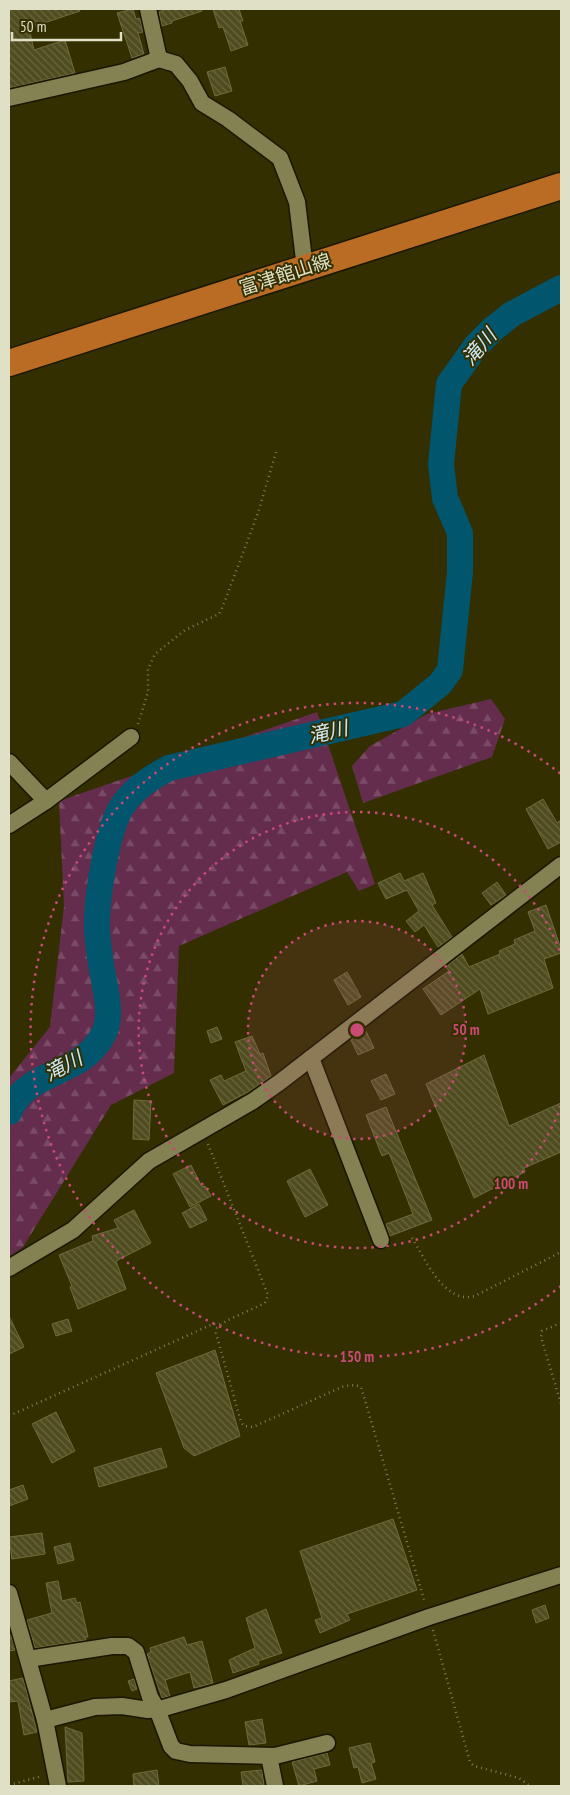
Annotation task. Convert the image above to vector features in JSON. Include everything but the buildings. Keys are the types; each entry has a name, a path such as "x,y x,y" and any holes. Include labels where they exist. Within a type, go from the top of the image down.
{"main road":[{"name":"富津館山線","path":"9,363 561,186"}],"street":[{"path":"148,9 159,59"},
{"path":"9,98 124,72 159,59 176,64 190,81 202,103 228,119 280,158 297,202 305,268"},
{"path":"9,825 46,801 131,736"},
{"path":"9,762 46,801"},
{"path":"9,1268 73,1230 149,1161 253,1101 561,865"},
{"path":"311,1058 380,1240"},
{"path":"45,1720 95,1707 122,1706 148,1710 157,1709 226,1690 429,1616 561,1575"},
{"path":"9,1593 45,1720 57,1779"},
{"path":"28,1659 112,1646 128,1646 136,1652 150,1697 157,1709 171,1746 176,1751 190,1754 269,1756 327,1743"},
{"path":"269,1756 275,1786"}],"path":[{"path":"131,736 145,703 148,692 148,669 155,654 192,626 219,614 258,513 276,452"},
{"path":"9,1416 213,1324 221,1324 264,1303 268,1295 203,1131"},
{"path":"412,1238 440,1282 450,1291 464,1297 475,1296 561,1252"},
{"path":"561,1323 542,1331 541,1337 561,1404"},
{"path":"221,1324 216,1333 244,1426 253,1427 344,1386 355,1385 361,1388 470,1762 474,1766 519,1778 530,1786"},
{"path":"9,1785 57,1779"}],"green space":[{"path":"491,699 505,719 492,757 363,803 352,766 370,746 427,714"},
{"path":"317,712 375,884 359,891 347,872 179,946 174,1073 111,1105 23,1247 9,1257 9,1078 50,1027 64,906 59,801"}],"waterway":[{"name":"滝川","path":"9,1112 18,1098 29,1087 82,1059 93,1049 103,1035 108,1018 108,1009 97,930 99,893 111,832 121,808 131,795 149,780 169,768 403,714 440,684 450,670 460,572 460,533 445,498 441,464 449,384 476,346 493,329 512,314 561,288"}]}
